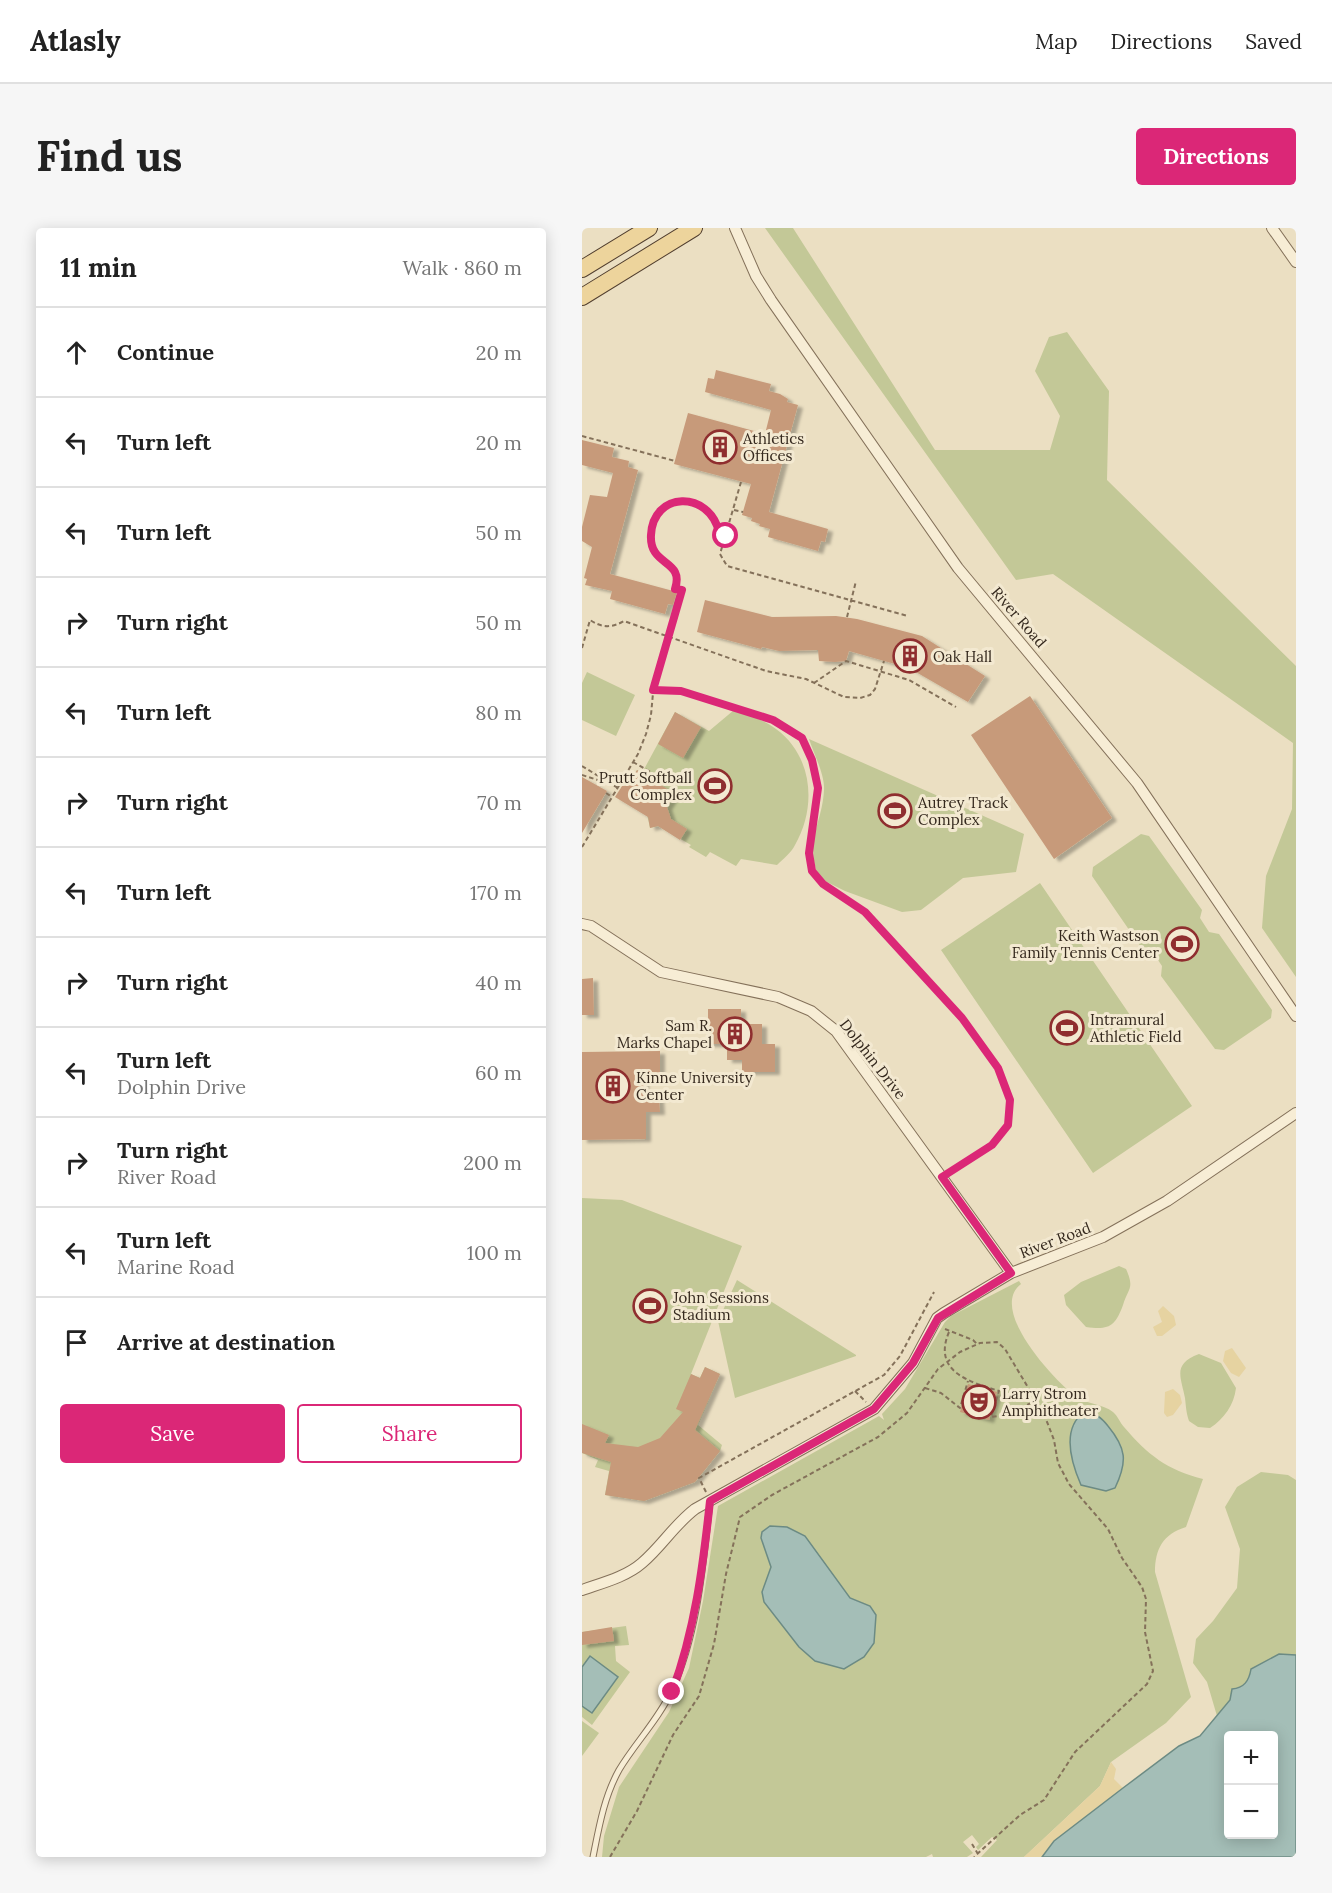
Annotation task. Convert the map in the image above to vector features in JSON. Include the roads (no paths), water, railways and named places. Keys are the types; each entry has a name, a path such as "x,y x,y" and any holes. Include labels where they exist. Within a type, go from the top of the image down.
{"main road":[{"path":"582,269 649,228"},
{"path":"582,297 694,228"}],"street":[{"name":"River Road","path":"735,228 756,276 771,300 958,568 1137,783 1296,1016"},
{"path":"1272,228 1296,262"},
{"name":"Dolphin Drive","path":"582,924 591,926 645,964 661,972 778,997 811,1011 836,1031 1011,1273"},
{"name":"River Road","path":"582,1590 620,1576 640,1564 660,1546 677,1523 710,1501 874,1409 913,1363 938,1318 1011,1273 1103,1237 1167,1200 1296,1113"}],"lane":[{"path":"593,1857 605,1801 619,1771 672,1692 687,1651 704,1562 710,1501"}],"water":[{"path":"1084,1412 1095,1414 1103,1420 1122,1448 1122,1470 1115,1488 1106,1491 1081,1485 1071,1456 1070,1437 1072,1427"},
{"path":"770,1526 787,1527 805,1536 850,1598 870,1606 876,1615 874,1643 864,1657 844,1669 815,1661 799,1647 764,1602 762,1592 771,1567 761,1538 762,1532"},
{"path":"1279,1654 1296,1655 1296,1857 1042,1857 1054,1841 1123,1788 1179,1746 1200,1736 1230,1700 1232,1689 1240,1687 1249,1677 1251,1669"},
{"path":"590,1656 618,1677 592,1713 582,1706 582,1667"}],"place":[{"name":"Athletics Offices","path":"720,447"},
{"name":"Oak Hall","path":"910,656"},
{"name":"Prutt Softball Complex","path":"715,786"},
{"name":"Autrey Track Complex","path":"895,811"},
{"name":"Keith Wastson Family Tennis Center","path":"1182,944"},
{"name":"Intramural Athletic Field","path":"1067,1028"},
{"name":"Sam R. Marks Chapel","path":"735,1034"},
{"name":"Kinne University Center","path":"613,1086"},
{"name":"John Sessions Stadium","path":"650,1306"},
{"name":"Larry Strom Amphitheater","path":"979,1402"}]}
